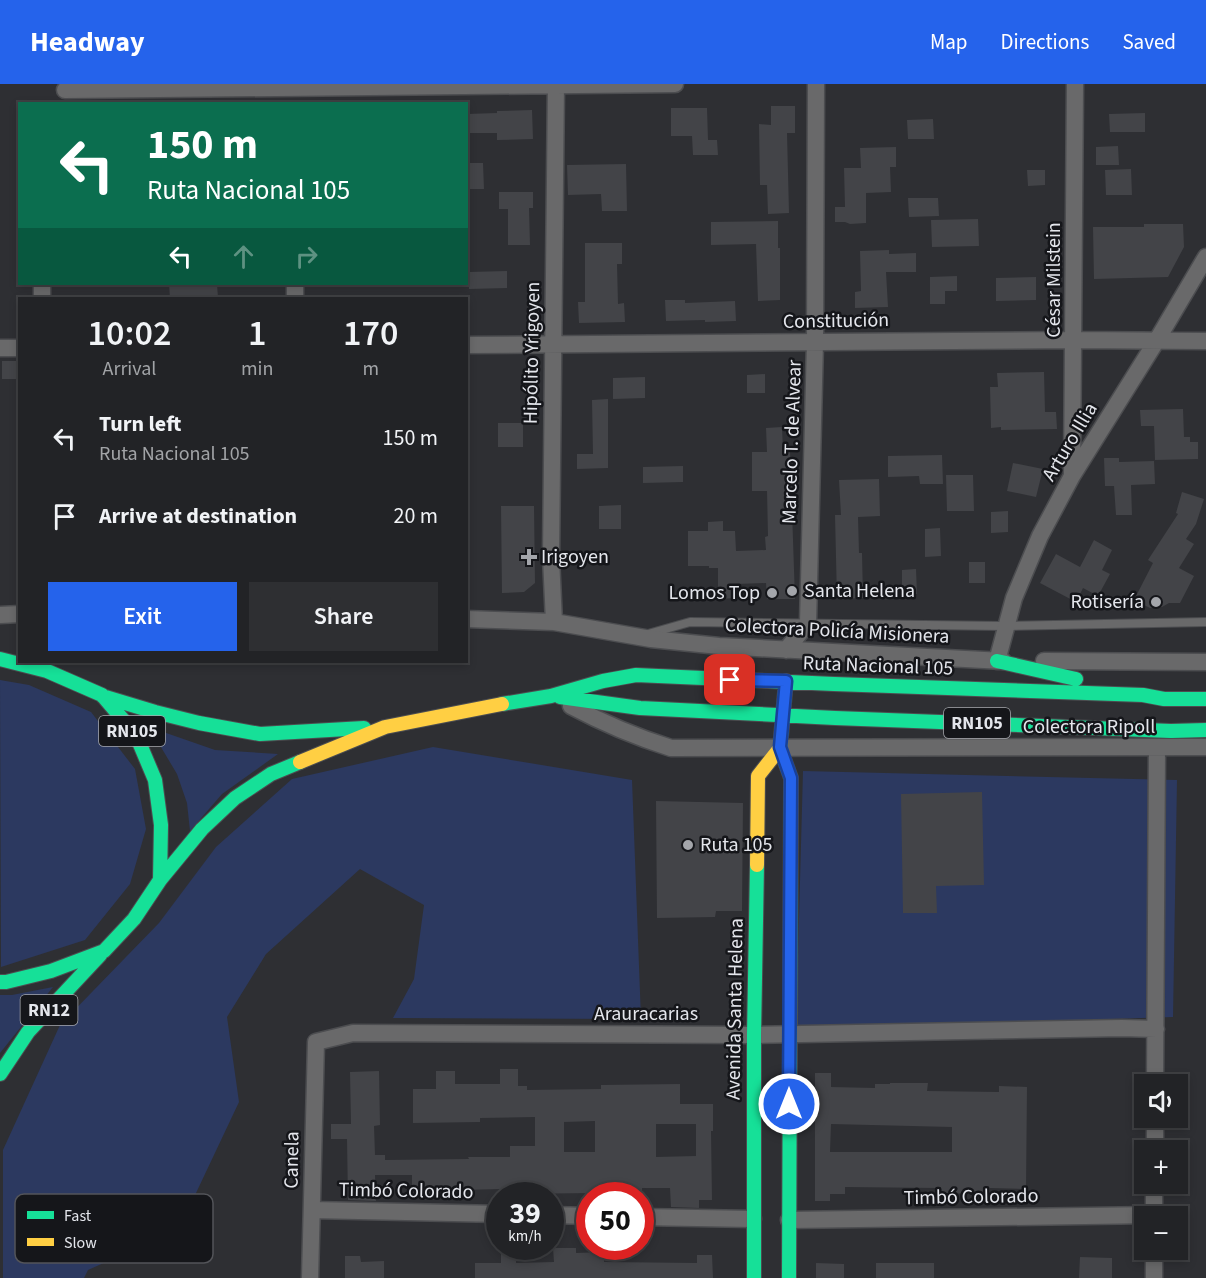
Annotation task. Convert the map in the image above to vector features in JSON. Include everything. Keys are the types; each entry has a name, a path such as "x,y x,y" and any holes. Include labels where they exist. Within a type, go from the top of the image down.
{"main road":[{"name":"RN105","path":"0,659 48,671 102,696 155,712 198,723 260,734 385,727"},
{"path":"997,661 1143,695"},
{"name":"Ruta Nacional 105","path":"160,880 202,829 235,798 271,774 385,727 551,696 603,681 636,675 1206,699"},
{"path":"786,681 780,747 791,778 789,1278"},
{"name":"RN105","path":"0,982 51,971 104,951 134,919 160,880 161,825 155,780 136,735 102,696"},
{"name":"Ruta Nacional 105","path":"551,696 640,708 835,718 1206,730"},
{"name":"Avenida Santa Helena","path":"754,1278 754,1035 758,776 780,747"},
{"name":"RN12","path":"0,1074 28,1032 104,951"}],"street":[{"path":"65,90 294,92 675,84"},
{"name":"Marcelo T. de Alvear","path":"808,623 815,342 816,84"},
{"name":"César Milstein","path":"1072,476 1075,84"},
{"name":"Hipólito Yrigoyen","path":"554,622 551,558 556,85"},
{"name":"Arturo Illia","path":"997,661 1014,598 1040,536 1072,476 1206,257"},
{"name":"Constitución","path":"468,345 1206,341"},
{"path":"0,348 18,348"},
{"path":"0,615 18,614"},
{"name":"Colectora Policía Misionera","path":"468,618 554,622 639,637 719,646 786,650 997,661 1206,662"},
{"path":"786,681 786,650 808,623"},
{"name":"Colectora Ripoll","path":"551,696 612,727 671,748 1206,747"},
{"path":"1155,1074 1157,748"},
{"name":"Arauracarias","path":"316,1042 353,1033 790,1035 1156,1029"},
{"name":"Canela","path":"310,1278 316,1042"},
{"name":"Timbó Colorado","path":"312,1210 486,1214"},
{"name":"Timbó Colorado","path":"789,1220 1134,1216"},
{"path":"654,1217 753,1219"},
{"path":"1154,1260 1154,1278"}],"lane":[{"path":"639,637 690,622 1005,626 1206,622"}],"shaded area":[{"path":"0,680 29,685 91,712 135,769 146,829 130,884 85,940 1,967"},
{"path":"149,727 215,750 278,754 222,794 190,831 187,803 177,774"},
{"path":"433,747 632,780 641,1019 393,1018 414,979 424,905 360,869 266,954 227,1017 239,1102 196,1194 15,1194 15,1263 104,1263 88,1270 84,1278 3,1278 3,1150 60,1025 159,923 216,847 292,779"},
{"path":"803,771 1177,780 1173,1017 796,1029"},
{"path":"53,987 0,1053 0,995"}],"building":[{"path":"771,106 795,106 795,133 787,133 789,213 768,214 767,185 760,185 759,124 771,125"},
{"path":"671,108 707,108 708,140 717,140 718,155 693,155 692,136 671,136"},
{"path":"532,110 533,139 497,140 497,133 468,133 468,114 497,113 497,111"},
{"path":"1145,113 1145,132 1110,132 1109,114"},
{"path":"933,119 934,139 908,139 907,120"},
{"path":"1118,146 1119,165 1096,165 1096,147"},
{"path":"896,147 896,167 890,167 891,192 866,193 866,223 835,222 835,207 845,207 844,168 861,168 860,148"},
{"path":"468,163 483,163 484,189 468,189"},
{"path":"626,164 627,211 602,211 601,194 568,195 567,165"},
{"path":"1131,169 1132,195 1106,195 1105,170"},
{"path":"1027,170 1045,170 1045,185 1028,186"},
{"path":"499,192 533,192 533,208 529,208 530,245 508,245 508,209 499,209"},
{"path":"908,198 938,198 939,216 909,217"},
{"path":"978,219 979,246 932,247 931,220"},
{"path":"778,221 780,300 758,301 756,244 711,245 711,222"},
{"path":"1144,224 1183,224 1184,247 1168,277 1094,279 1093,227 1144,227"},
{"path":"585,243 622,243 622,264 617,264 618,304 624,303 625,322 579,323 578,302 585,302"},
{"path":"889,250 889,254 916,253 916,272 886,272 888,307 855,308 855,292 861,291 860,251"},
{"path":"507,271 507,288 469,289 469,272"},
{"path":"957,276 957,291 945,291 945,304 930,304 930,277"},
{"path":"1036,277 1036,300 996,301 996,278"},
{"path":"169,285 217,285 218,297 170,297"},
{"path":"665,300 685,300 685,303 735,301 736,321 666,321"},
{"path":"2,361 18,361 18,379 2,379"},
{"path":"1044,372 1045,412 1056,412 1057,429 1001,430 1001,427 991,428 990,387 998,387 997,373"},
{"path":"765,374 765,393 747,393 747,375"},
{"path":"645,377 645,398 613,399 613,378"},
{"path":"608,399 608,468 577,469 577,454 593,454 592,400"},
{"path":"1183,409 1184,437 1190,437 1190,442 1198,442 1198,459 1155,460 1154,426 1141,426 1140,410"},
{"path":"498,423 523,423 523,447 498,447"},
{"path":"782,427 783,451 790,451 795,599 767,599 766,583 736,584 737,598 718,599 718,568 688,566 688,531 708,531 708,522 723,521 723,531 735,531 736,551 766,550 767,491 752,491 752,452 767,452 766,428"},
{"path":"942,455 943,484 920,484 919,476 888,477 888,456"},
{"path":"1104,458 1119,458 1119,462 1154,461 1155,484 1131,485 1132,515 1116,515 1114,486 1105,486"},
{"path":"1013,463 1043,469 1036,497 1007,491"},
{"path":"683,466 683,482 643,483 643,467"},
{"path":"946,475 973,475 974,511 947,511"},
{"path":"879,479 880,516 858,517 863,598 837,599 835,515 841,515 839,480"},
{"path":"1182,492 1204,499 1196,524 1186,539 1194,544 1179,568 1194,576 1180,603 1169,603 1162,607 1150,608 1134,600 1153,563 1148,560 1178,514 1176,513"},
{"path":"621,505 621,529 599,529 599,506"},
{"path":"501,506 534,506 535,583 524,592 502,593"},
{"path":"1008,511 1008,532 991,533 991,512"},
{"path":"940,528 941,556 925,557 925,529"},
{"path":"1094,540 1112,550 1102,570 1110,574 1098,596 1083,588 1076,602 1040,583 1056,554 1080,567"},
{"path":"969,562 985,562 985,583 969,583"},
{"path":"916,569 917,594 902,595 902,570"},
{"path":"982,792 984,885 936,886 937,913 903,913 901,794"},
{"path":"656,801 743,803 742,911 716,911 715,917 657,918"},
{"path":"500,1069 518,1069 518,1086 527,1086 527,1090 601,1089 601,1085 680,1084 680,1104 713,1104 712,1200 699,1200 699,1208 671,1207 670,1188 654,1188 654,1182 576,1182 576,1193 564,1193 564,1182 486,1182 486,1189 462,1190 462,1193 412,1194 412,1175 375,1175 376,1201 348,1200 347,1139 331,1139 331,1124 351,1124 350,1072 379,1071 380,1125 374,1126 375,1155 385,1155 385,1160 510,1157 510,1146 535,1146 535,1117 480,1118 480,1122 413,1123 413,1089 436,1089 436,1071 455,1071 455,1084 500,1084","holes":["595,1121 595,1152 564,1152 564,1122","656,1124 696,1124 696,1156 656,1157"]},
{"path":"815,1073 831,1073 831,1087 875,1088 875,1084 928,1083 927,1091 999,1092 999,1086 1027,1087 1026,1189 990,1188 990,1194 937,1193 937,1188 845,1187 845,1194 830,1194 830,1201 815,1201","holes":["831,1124 952,1127 952,1152 830,1152"]},
{"path":"564,1248 576,1248 576,1260 604,1260 604,1262 697,1263 697,1255 712,1255 713,1278 475,1278 475,1263 501,1263 501,1260 516,1260 516,1263 564,1260"},
{"path":"345,1256 360,1256 361,1262 384,1261 384,1278 345,1278"},
{"path":"1080,1257 1112,1258 1112,1278 1079,1278"},
{"path":"816,1263 844,1264 844,1278 816,1278"},
{"path":"876,1263 934,1263 934,1278 876,1278"}],"traffic: fast":[{"path":"0,659 47,671 102,695 136,735 155,780 161,825 160,880"},
{"path":"997,661 1076,679"},
{"path":"502,704 551,696 603,681 636,675 1206,699"},
{"path":"786,681 780,748 791,778 789,1278"},
{"path":"102,696 199,723 260,734 364,728"},
{"path":"560,697 640,708 835,718 1171,731 1206,730"},
{"path":"0,982 51,971 104,951 134,919 160,880 202,829 235,798 271,774 300,762"},
{"path":"754,1278 757,865"},
{"path":"0,1074 28,1032 100,955"}],"traffic: slow":[{"path":"300,762 385,727 502,704"},
{"path":"757,865 758,776 780,748"}],"place":[{"name":"Irigoyen","path":"529,557"},
{"name":"Santa Helena","path":"792,591"},
{"name":"Lomos Top","path":"772,593"},
{"name":"Rotisería","path":"1156,602"},
{"name":"Ruta 105","path":"688,845"}],"route":[{"path":"730,680 786,681 780,747 791,778 789,1104"}]}
